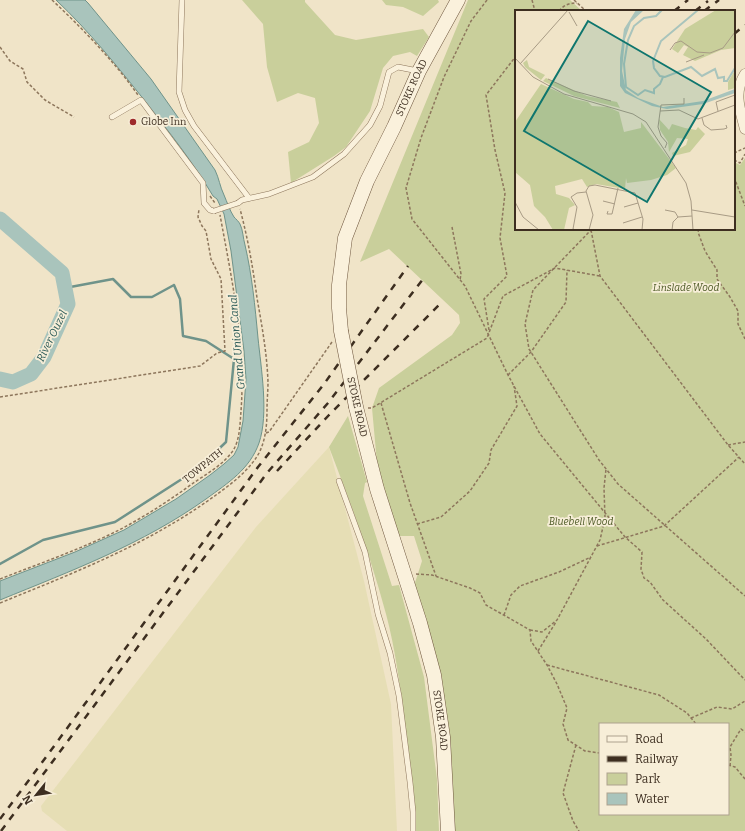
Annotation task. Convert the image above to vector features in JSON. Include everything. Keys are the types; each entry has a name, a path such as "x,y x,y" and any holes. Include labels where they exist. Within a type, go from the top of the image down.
{"street":[{"name":"STOKE ROAD","path":"448,831 444,737 434,675 420,623 378,489 357,408 341,331 339,308 345,238 367,181 394,127 419,71 458,0"},
{"path":"745,74 738,90 738,105 745,129"}],"lane":[{"path":"182,0 179,92 185,110 194,126 249,198"},
{"path":"112,118 141,100 203,183 204,203 210,210 216,210 249,198 269,194 293,185 312,177 331,164 344,154 370,125 380,106 389,72 398,67 419,71"},
{"path":"339,481 365,552 378,614 391,661 398,696 410,782 413,831"}],"path":[{"path":"52,0 102,51 141,100"},
{"path":"487,0 471,21 444,77 421,138 406,188 412,219 465,286 508,375 540,434 625,537 642,552 641,568 644,578 650,582 663,600 706,639 745,680"},
{"path":"532,0 535,10"},
{"path":"574,0 585,10"},
{"path":"560,10 563,6 571,3 577,3"},
{"path":"0,47 10,61 23,69 27,82 45,100 74,117"},
{"path":"489,333 484,299 507,276 500,238 505,193 494,150 486,95 515,57"},
{"path":"735,153 745,148"},
{"path":"735,160 740,163 745,154"},
{"path":"735,180 745,206"},
{"path":"203,183 216,210"},
{"path":"0,603 126,550 194,511 228,486 248,468 259,453 266,433 268,382 248,236 240,202"},
{"path":"0,397 200,366 217,353 225,351 221,279 211,259 206,231 198,217 200,205 204,203"},
{"name":"TOWPATH","path":"0,579 123,528 175,498 226,459 234,449 238,438 240,423 243,370 234,294 220,214"},
{"path":"452,227 461,274 460,280"},
{"path":"590,230 555,268 532,290 525,324 529,349 599,460 618,484 745,596"},
{"path":"591,230 600,276 728,444 745,464"},
{"path":"699,230 705,252 717,270 717,279 738,311 738,324 745,339"},
{"path":"357,408 372,408 487,338 503,296 555,268 600,276"},
{"path":"508,375 531,352 566,302 567,270"},
{"path":"266,433 269,432 332,341 341,331"},
{"path":"417,524 441,517 470,491 489,464 491,450 517,406 513,384"},
{"path":"381,403 417,524 436,576"},
{"path":"728,444 745,442"},
{"path":"597,546 664,526 739,457"},
{"path":"538,651 557,620 600,540 605,513 604,488 606,468"},
{"path":"504,616 511,595 520,586 559,572 591,557"},
{"path":"420,575 436,576 480,593 486,605 530,630 542,632 557,620"},
{"path":"530,630 531,641 547,665 568,708 563,724 568,740 585,751 599,753"},
{"path":"547,665 659,695 687,713 695,723"},
{"path":"691,718 717,707 732,709 745,701"},
{"path":"745,732 741,729 730,747 732,755 729,765 735,767 745,779"},
{"path":"576,745 563,793 573,821 579,831"}],"shaded area":[{"path":"329,447 364,581 391,704 397,831 67,831 42,811 41,806 256,527"}],"green space":[{"path":"242,0 305,0 305,2 335,35 356,40 423,29 429,37 417,56 410,52 393,56 383,68 370,111 346,147 291,183 288,152 309,142 319,123 315,98 298,93 277,102 267,67 263,24"},
{"path":"382,0 438,0 439,2 423,16 403,7 386,5"},
{"name":"Bluebell Wood","path":"468,0 570,0 581,10 515,10 515,230 735,230 735,162 740,165 745,158 745,831 454,831 413,589 422,561 414,536 399,536 378,474 372,408 379,388 452,335 460,323 459,315 389,249 360,262"},
{"path":"348,416 367,482 365,483 363,496 392,586 399,585 424,677 437,779 439,831 415,831 408,747 395,653 380,593 367,551 329,447"}],"water":[{"path":"56,0 85,0 88,3 151,79 218,176 230,209 241,226 247,256 253,291 262,377 264,405 262,431 255,452 244,468 222,487 182,515 157,530 106,556 0,600 0,581 75,552 124,530 176,499 210,475 234,455 238,447 243,421 246,379 244,351 231,251 224,214 217,199 213,196 189,159 145,101 91,36"}],"waterway":[{"name":"River Ouzel","path":"0,219 62,273 68,304 44,357 31,374 13,382 0,379"},
{"name":"Grand Union Canal","path":"0,564 43,540 115,522 199,468 226,442 234,359 206,341 183,336 180,299 174,285 152,297 131,297 113,279 65,288"}],"railway":[{"path":"675,10 688,0"},
{"path":"705,10 719,0"},
{"path":"696,10 708,1"},
{"path":"735,33 745,25"},
{"path":"0,819 258,467 324,384 408,266"},
{"path":"1,831 267,473 328,403 423,279"},
{"path":"277,471 329,415 442,302"}],"place":[{"name":"Globe Inn","path":"133,122"}],"park label":[{"name":"Linslade Wood","path":"686,288"}]}
